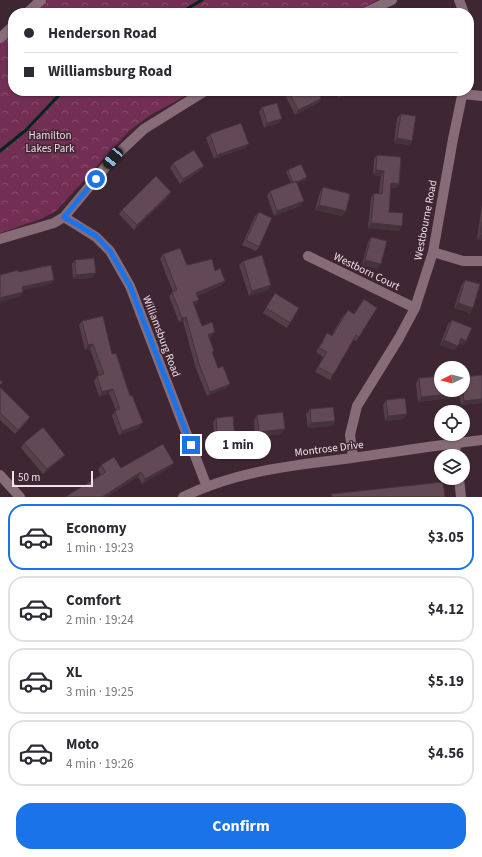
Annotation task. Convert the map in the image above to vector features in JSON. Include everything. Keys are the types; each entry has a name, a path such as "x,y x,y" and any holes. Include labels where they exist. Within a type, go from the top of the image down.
{"street":[{"path":"375,8 392,0"},
{"path":"0,38 8,31"},
{"path":"0,239 54,223 64,217 113,158 144,129 197,96"},
{"name":"Westbourne Road","path":"353,458 350,435 357,406 399,338 414,308 433,252 452,139 462,96"},
{"name":"Williamsburg Road","path":"64,217 96,236 110,251 130,286 207,487"},
{"path":"433,252 463,262 482,261"},
{"name":"Westborn Court","path":"308,256 414,308"},
{"name":"Montrose Drive","path":"183,497 207,487 244,475 284,466 482,440"},
{"path":"455,443 455,449"},
{"path":"0,475 20,497"},
{"path":"460,485 461,497"}],"green space":[{"path":"47,0 378,0 362,8 38,8"},
{"name":"Hamilton Lakes Park","path":"8,36 8,96 185,96 149,116 129,131 56,211 41,219 0,233 0,43"}],"building":[{"path":"291,96 320,96 321,99 298,110"},
{"path":"277,103 282,119 267,123 262,107"},
{"path":"401,114 416,116 412,141 397,138"},
{"path":"241,123 249,144 217,155 210,134"},
{"path":"194,150 204,166 183,179 173,163"},
{"path":"377,155 401,157 399,184 391,183 389,212 403,213 402,226 371,223 374,193 382,194 384,171 376,170"},
{"path":"301,164 307,177 293,183 288,170"},
{"path":"156,176 171,192 137,225 122,210"},
{"path":"296,181 304,201 277,211 270,191"},
{"path":"323,187 350,194 346,211 319,205"},
{"path":"259,212 272,218 259,247 246,240"},
{"path":"482,222 482,235 480,235"},
{"path":"371,237 387,241 381,264 365,260"},
{"path":"180,248 187,265 212,259 215,271 220,268 225,281 196,293 199,300 193,302 202,326 212,322 215,332 208,335 214,351 212,352 218,368 223,366 230,384 210,392 199,364 186,317 182,318 172,292 177,290 163,254"},
{"path":"262,255 271,285 252,291 243,261"},
{"path":"94,258 96,273 76,275 75,260"},
{"path":"51,265 54,280 22,287 23,292 0,298 0,275 18,270 18,272"},
{"path":"465,280 480,284 473,308 458,303"},
{"path":"275,293 299,308 290,323 266,308"},
{"path":"364,299 377,308 359,337 356,335 333,375 318,367 327,352 319,348 327,333 332,336 348,310 354,314"},
{"path":"103,316 112,354 116,353 130,396 132,395 143,423 122,431 115,411 120,409 113,389 102,392 97,376 104,374 93,344 88,345 82,321"},
{"path":"452,320 472,328 466,341 461,338 458,346 444,340"},
{"path":"482,375 482,399 464,401 464,397 470,397 470,376"},
{"path":"434,377 434,396 421,397 419,378"},
{"path":"0,387 30,417 18,430 0,413"},
{"path":"405,398 407,414 388,416 386,400"},
{"path":"333,407 335,421 311,423 310,409"},
{"path":"283,412 285,429 259,432 257,415"},
{"path":"233,416 235,438 218,440 216,418"},
{"path":"43,427 65,455 47,469 24,443"},
{"path":"163,444 174,463 145,479 141,472 102,497 65,497 106,472 101,465 114,457 121,468"},
{"path":"434,483 434,485 443,485 445,497 332,497 331,494"}],"waterway":[{"path":"188,8 202,0"},
{"path":"0,151 26,130 58,96"}],"route":[{"path":"96,179 64,217 96,236 110,251 130,286 191,445"}]}
